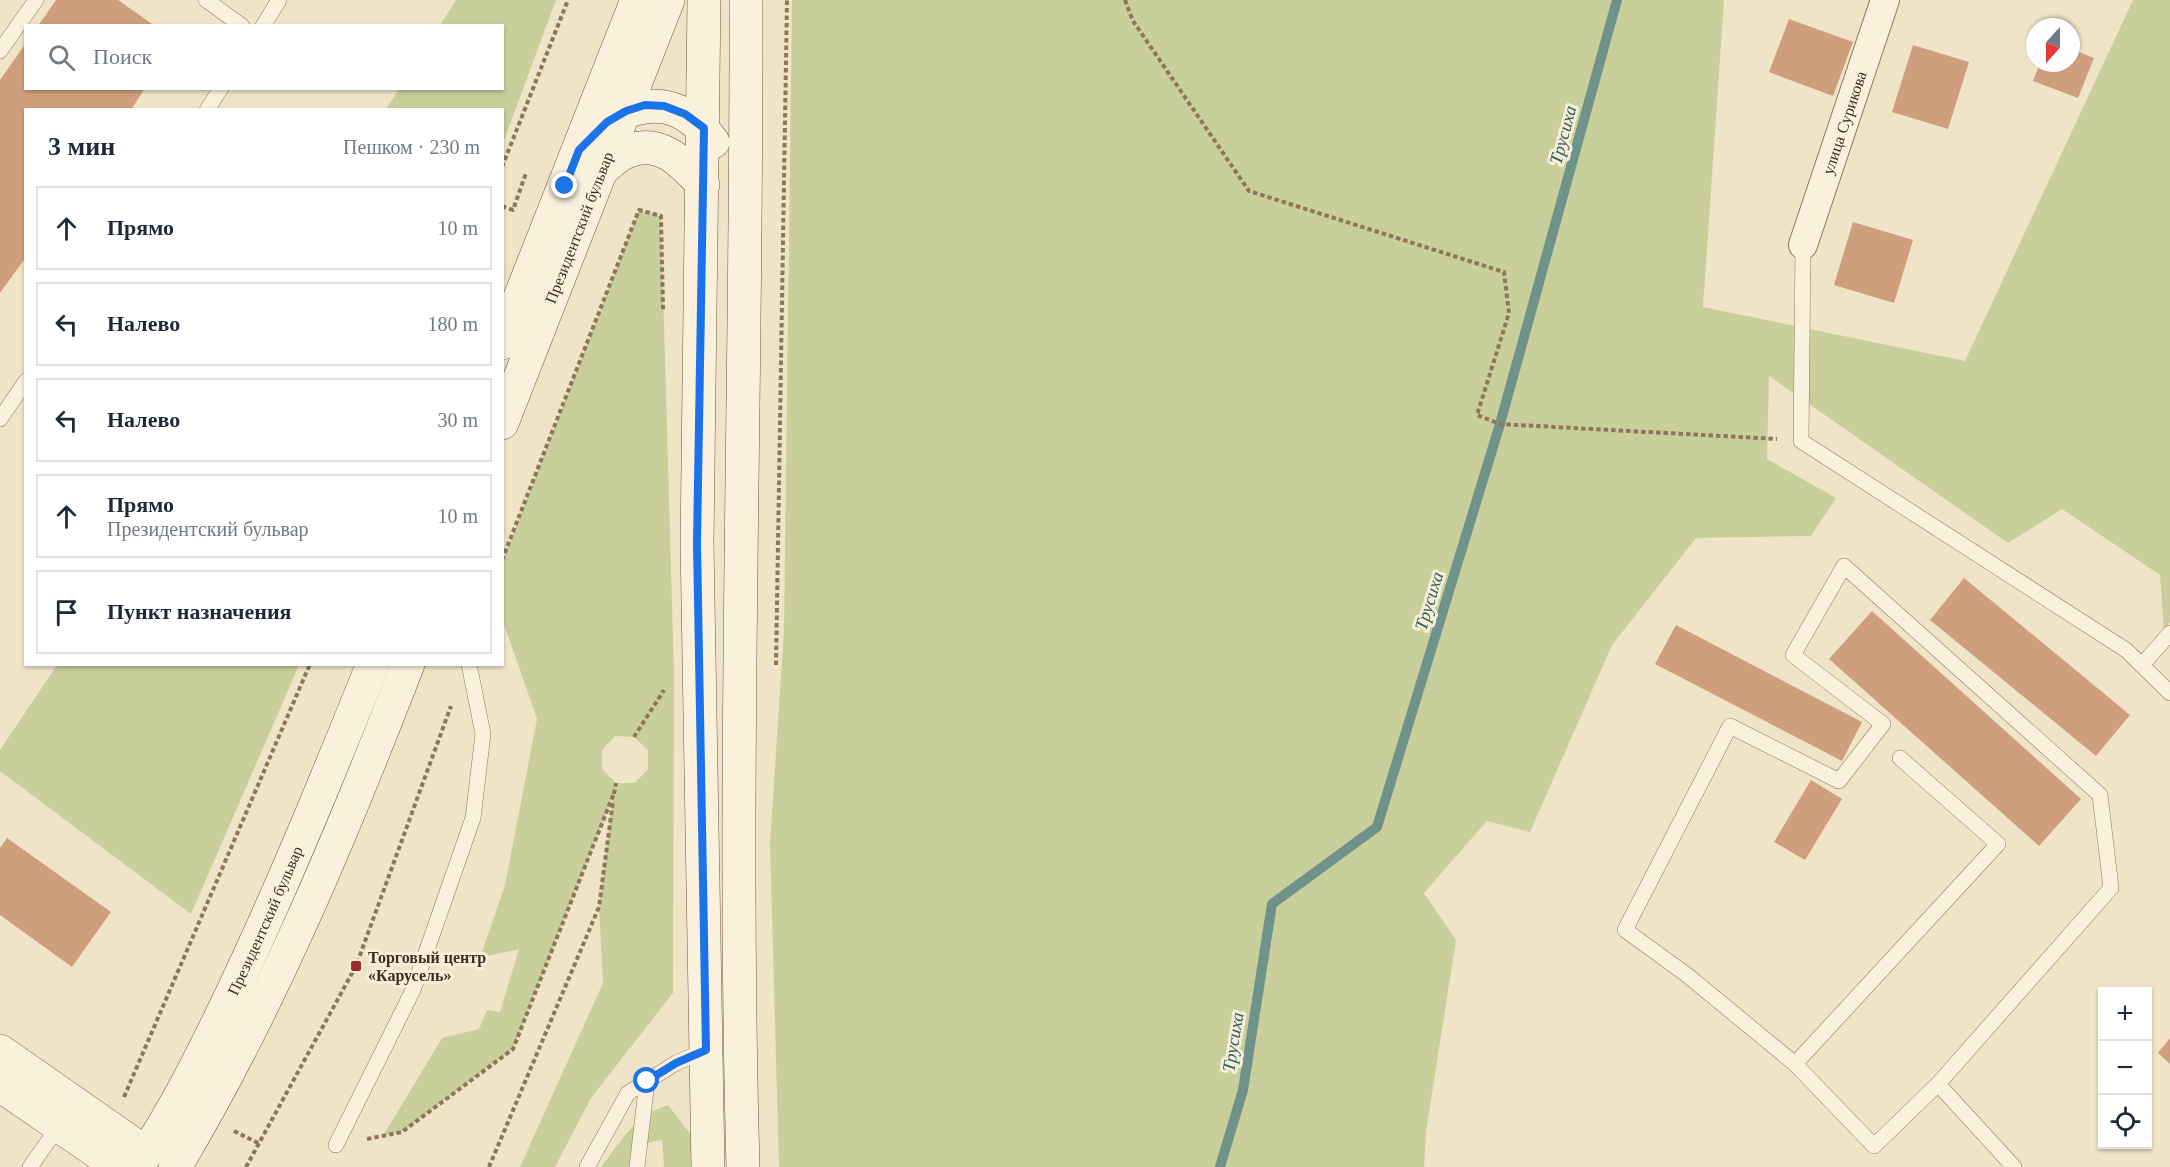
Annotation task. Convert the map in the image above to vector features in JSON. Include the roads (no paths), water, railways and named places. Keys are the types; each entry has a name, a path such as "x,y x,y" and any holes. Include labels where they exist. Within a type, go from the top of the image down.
{"main road":[{"name":"Президентский бульвар","path":"504,417 591,160 637,0"},
{"path":"626,111 668,0"},
{"path":"704,0 697,543 708,1167"},
{"path":"743,1167 740,1037 740,739 746,0"},
{"path":"591,160 607,122 626,111 645,105 664,106 685,114 704,128 746,188"},
{"path":"591,160 647,147 666,151 682,163 703,185"},
{"name":"Президентский бульвар","path":"504,339 591,160"},
{"name":"Президентский бульвар","path":"146,1164 208,1043 269,914 373,666"},
{"name":"Президентский бульвар","path":"146,1164 205,1117 244,1044 296,936 357,794 407,666"},
{"path":"0,1051 67,1115"},
{"path":"0,1085 67,1115 146,1164"}],"street":[{"name":"улица Сурикова","path":"1803,244 1885,0"}],"lane":[{"path":"0,51 36,0"},
{"path":"206,0 239,24"},
{"path":"264,24 279,0"},
{"path":"208,108 220,90"},
{"path":"1803,244 1801,441 2126,650 2170,693"},
{"path":"0,419 24,384"},
{"path":"1844,566 2100,795 2111,888 1938,1084 1874,1146 1795,1064 1687,975 1625,930 1730,726 1839,781 1883,723 1793,655 1844,566"},
{"path":"2142,665 2170,633"},
{"path":"336,1145 413,990 473,818 483,734 469,666"},
{"path":"1795,1064 1998,844 1900,758"},
{"path":"587,1167 628,1093 676,1063 706,1050"},
{"path":"637,1167 647,1081"},
{"path":"1938,1084 2014,1167"},
{"path":"30,1167 67,1115"}],"waterway":[{"name":"Трусиха","path":"1220,1167 1243,1090 1272,904 1377,827 1500,424 1617,0"}],"place":[{"name":"Торговый центр «Карусель»","path":"356,966"}]}
